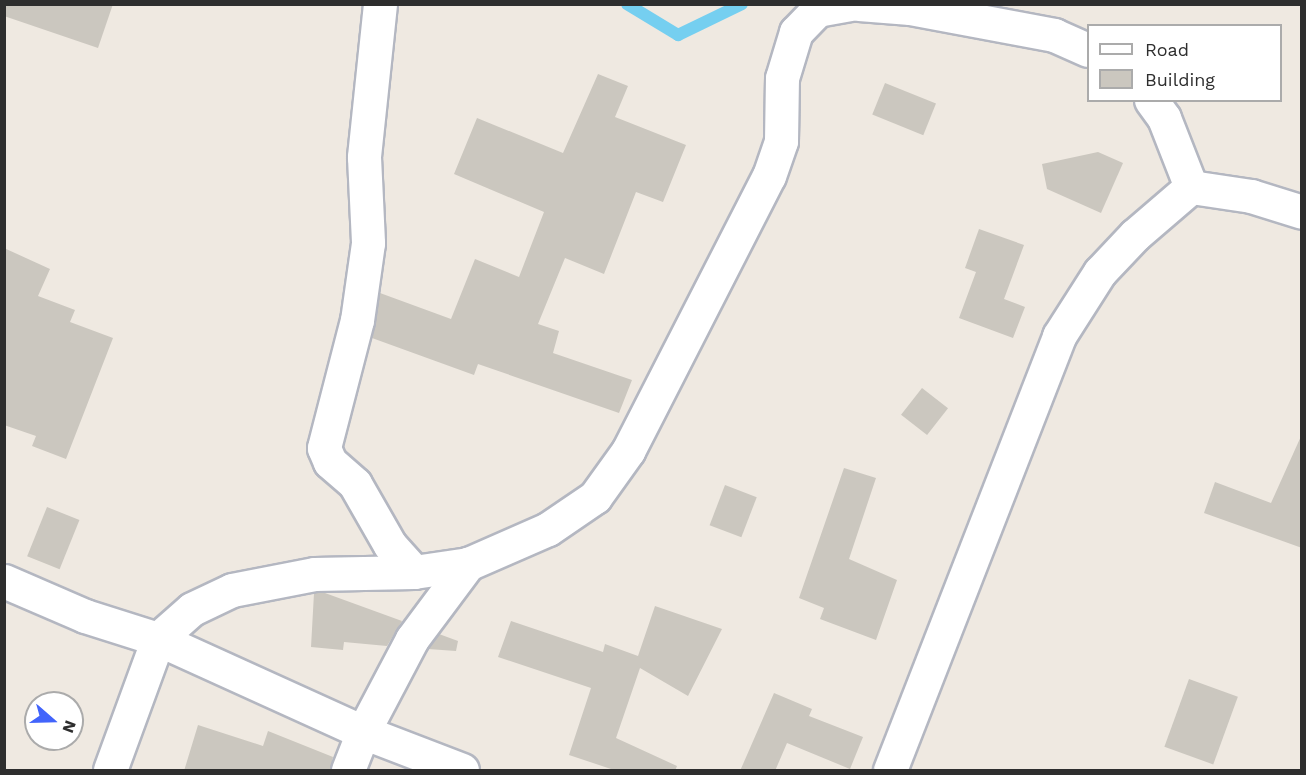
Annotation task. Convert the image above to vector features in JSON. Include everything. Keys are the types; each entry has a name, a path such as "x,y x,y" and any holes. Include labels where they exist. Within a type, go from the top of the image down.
{"street":[{"path":"380,4 364,157 368,243 357,320 324,448 330,462 355,484 390,545 414,572"},
{"path":"110,771 158,639 192,609 232,590 314,574 414,572 468,564 549,529 595,497 628,451 769,176 781,141 782,78 796,32 817,10 850,4"},
{"path":"859,4 910,8 1054,35 1087,49"},
{"path":"1153,102 1164,117 1191,187"},
{"path":"890,771 1059,336 1100,272 1135,235 1191,187 1251,196 1302,212"},
{"path":"348,771 363,732 412,639 468,564"},
{"path":"4,581 85,616 158,639 363,732 462,771"}],"building":[{"path":"4,4 113,4 98,48 4,16"},
{"path":"598,74 628,86 615,117 686,145 663,202 636,192 604,274 565,258 538,324 559,331 553,353 632,380 619,413 478,364 474,375 372,338 380,293 451,319 475,259 519,277 544,212 454,174 477,118 563,153"},
{"path":"885,83 936,104 923,135 872,115"},
{"path":"1098,152 1123,163 1101,213 1047,189 1042,164"},
{"path":"979,229 1024,245 1004,299 1025,307 1013,338 959,318 976,272 965,268"},
{"path":"4,248 50,269 38,296 75,310 70,322 113,338 66,459 32,446 36,436 4,425"},
{"path":"922,388 948,408 927,435 901,415"},
{"path":"1302,434 1302,548 1204,513 1215,482 1271,503"},
{"path":"844,468 876,478 849,559 897,580 876,640 820,619 824,608 799,598"},
{"path":"725,485 757,497 741,537 710,525"},
{"path":"47,507 79,520 60,569 27,556"},
{"path":"314,593 325,593 402,621 387,646 344,642 343,650 311,647"},
{"path":"655,606 722,629 688,696 640,668 616,738 677,766 675,771 617,771 569,755 591,688 498,657 511,621 603,652 605,644 638,656"},
{"path":"439,634 458,641 456,651 428,649"},
{"path":"1189,679 1238,697 1213,764 1164,747"},
{"path":"774,693 812,709 809,716 863,737 850,769 787,743 775,771 740,771"},
{"path":"198,725 263,746 268,731 333,757 330,771 184,771"}],"waterway":[{"path":"627,4 678,35 742,4"}]}
